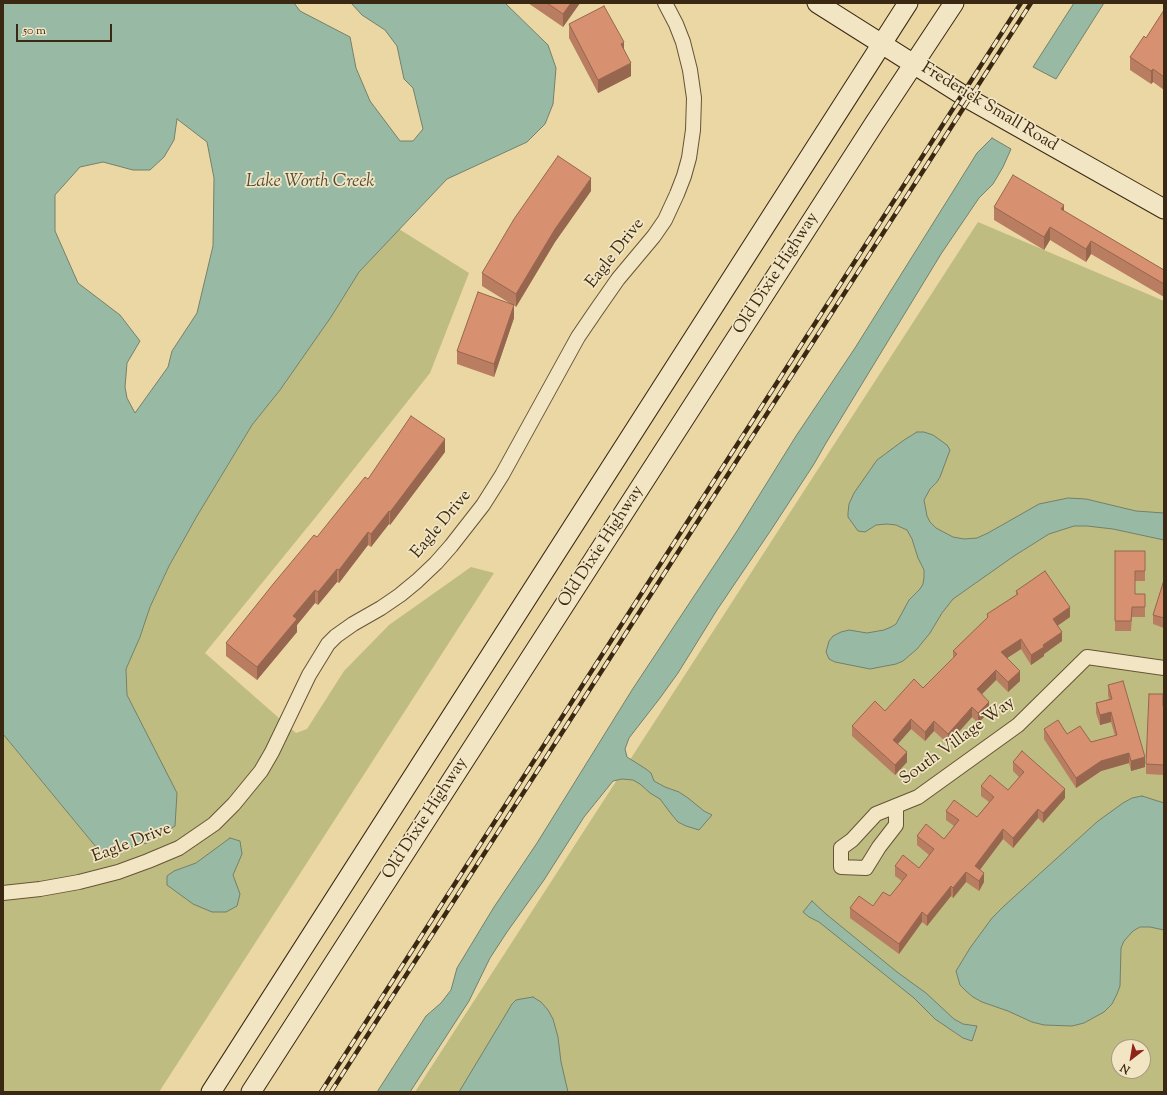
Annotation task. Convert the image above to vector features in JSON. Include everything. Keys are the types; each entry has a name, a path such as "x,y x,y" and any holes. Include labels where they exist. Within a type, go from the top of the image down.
{"main road":[{"name":"Frederick Small Road","path":"817,3 969,99 1164,209"},
{"name":"Old Dixie Highway","path":"211,1092 908,3"},
{"name":"Old Dixie Highway","path":"251,1092 874,124 954,3"}],"street":[{"name":"Eagle Drive","path":"3,893 40,889 80,882 118,872 180,848 214,824 234,804 261,771 272,752 309,675 328,644 336,636 381,608 417,581 451,546 483,505 502,475 578,337 618,280 665,220 684,176 689,158 693,130 694,98 690,70 683,42 665,3"},
{"name":"South Village Way","path":"896,806 896,825 879,847 866,868 841,867 841,848 852,840 876,814 918,796 1018,725 1087,658 1164,668"}],"shaded area":[{"path":"978,222 1164,301 1164,1092 415,1092"},
{"path":"399,229 469,273 430,373 205,653 296,733 307,729 344,671 389,625 471,567 494,573 159,1092 3,1092 3,734 101,853 149,739 127,695 126,669 140,637 150,607 169,566 197,516 252,425 280,390 331,317 359,272"}],"water":[{"name":"Lake Worth Creek","path":"3,3 294,3 300,11 350,37 356,68 370,101 400,141 413,141 423,129 413,88 404,79 397,46 385,30 362,15 351,3 505,3 548,45 556,68 553,104 545,124 527,142 447,179 359,272 331,317 280,390 252,425 197,516 169,566 150,607 140,637 126,669 127,695 177,793 175,826 147,843 101,853 3,734","holes":["177,119 207,142 214,178 213,246 197,313 172,351 168,367 135,413 127,398 125,387 127,363 140,341 120,315 78,283 55,231 55,195 80,167 103,162 133,170 150,170 164,157 174,140"]},
{"path":"1074,3 1104,3 1056,79 1033,67"},
{"path":"992,138 1011,149 993,184 979,198 941,254 814,464 717,610 678,673 629,738 625,749 627,757 651,773 654,781 679,792 704,811 712,815 699,830 686,826 678,822 660,799 640,784 633,780 622,779 613,781 584,817 544,880 490,958 469,1001 410,1092 377,1092 426,1016 441,1003 451,990 457,968 494,907 537,843 632,690 737,531 796,436 855,348 977,153"},
{"path":"917,432 924,432 933,435 947,445 950,450 940,477 930,489 924,500 927,516 930,522 936,528 953,537 964,539 977,538 1039,504 1068,498 1086,499 1136,511 1164,513 1164,540 1113,529 1087,526 1074,526 1049,534 1014,556 953,599 942,613 930,633 917,649 903,661 896,664 870,669 835,662 829,659 826,652 829,641 833,636 849,630 867,633 884,630 891,627 896,624 909,600 923,584 924,570 907,530 896,525 887,524 876,525 865,532 858,531 848,517 849,504 854,493 877,460"},
{"path":"1142,796 1164,803 1164,930 1150,927 1140,927 1133,931 1124,941 1121,948 1120,986 1112,1004 1104,1012 1084,1023 1072,1026 1044,1025 1032,1022 1008,1011 982,1002 966,991 960,985 956,971 970,948 992,918 1098,821 1123,803 1132,798"},
{"path":"230,838 240,841 242,854 233,875 240,894 237,906 226,912 212,912 193,904 167,885 167,876 174,871 196,863"},
{"path":"812,901 897,972 926,993 954,1019 963,1024 977,1026 972,1041 963,1038 935,1019 914,998 819,922 803,912"},
{"path":"533,997 541,1002 553,1019 558,1037 561,1062 568,1092 459,1092 512,1004 516,1000"}],"building":[{"path":"547,3 571,3 563,14"},
{"path":"604,6 624,42 621,44 631,63 598,80 569,24"},
{"path":"1164,10 1164,77 1153,69 1151,71 1130,57 1144,36 1146,38"},
{"path":"558,156 591,178 555,229 516,294 482,273 514,219"},
{"path":"1013,175 1064,205 1061,209 1164,270 1164,284 1091,241 1086,249 1050,227 1044,237 994,207"},
{"path":"478,292 514,305 494,364 457,351"},
{"path":"411,416 445,439 390,512 389,511 371,534 368,532 339,570 337,569 318,592 315,590 293,616 297,619 257,667 226,643 314,535 317,537 365,477 368,479"},
{"path":"1115,551 1145,551 1145,571 1135,571 1135,594 1145,594 1145,607 1132,607 1131,621 1115,621"},
{"path":"1045,571 1070,607 1053,619 1062,632 1043,645 1044,647 1031,655 1021,639 1001,652 1020,671 1008,682 996,670 977,689 989,702 978,713 972,707 948,734 934,721 925,732 911,719 893,740 907,752 895,765 852,726 875,701 885,711 914,679 923,688 957,654 953,651 988,617 987,614 1018,594 1016,591"},
{"path":"1164,580 1164,618 1153,615"},
{"path":"1123,681 1145,757 1131,761 1129,753 1101,761 1076,778 1044,729 1058,720 1067,734 1080,726 1091,742 1117,735 1111,712 1100,715 1096,703 1112,699 1108,685"},
{"path":"1149,694 1163,694 1164,765 1146,764"},
{"path":"1022,751 1065,789 1043,813 1038,809 1013,838 1003,829 975,866 984,873 979,881 966,872 953,888 951,886 927,916 922,912 899,944 850,908 859,896 873,906 883,892 890,896 907,875 895,866 903,855 919,868 934,849 917,836 926,824 944,839 959,820 946,811 954,800 977,817 994,797 981,786 990,775 1008,790 1024,772 1013,762"}],"railway":[{"path":"321,1092 1021,3"},
{"path":"331,1092 1031,3"}]}
